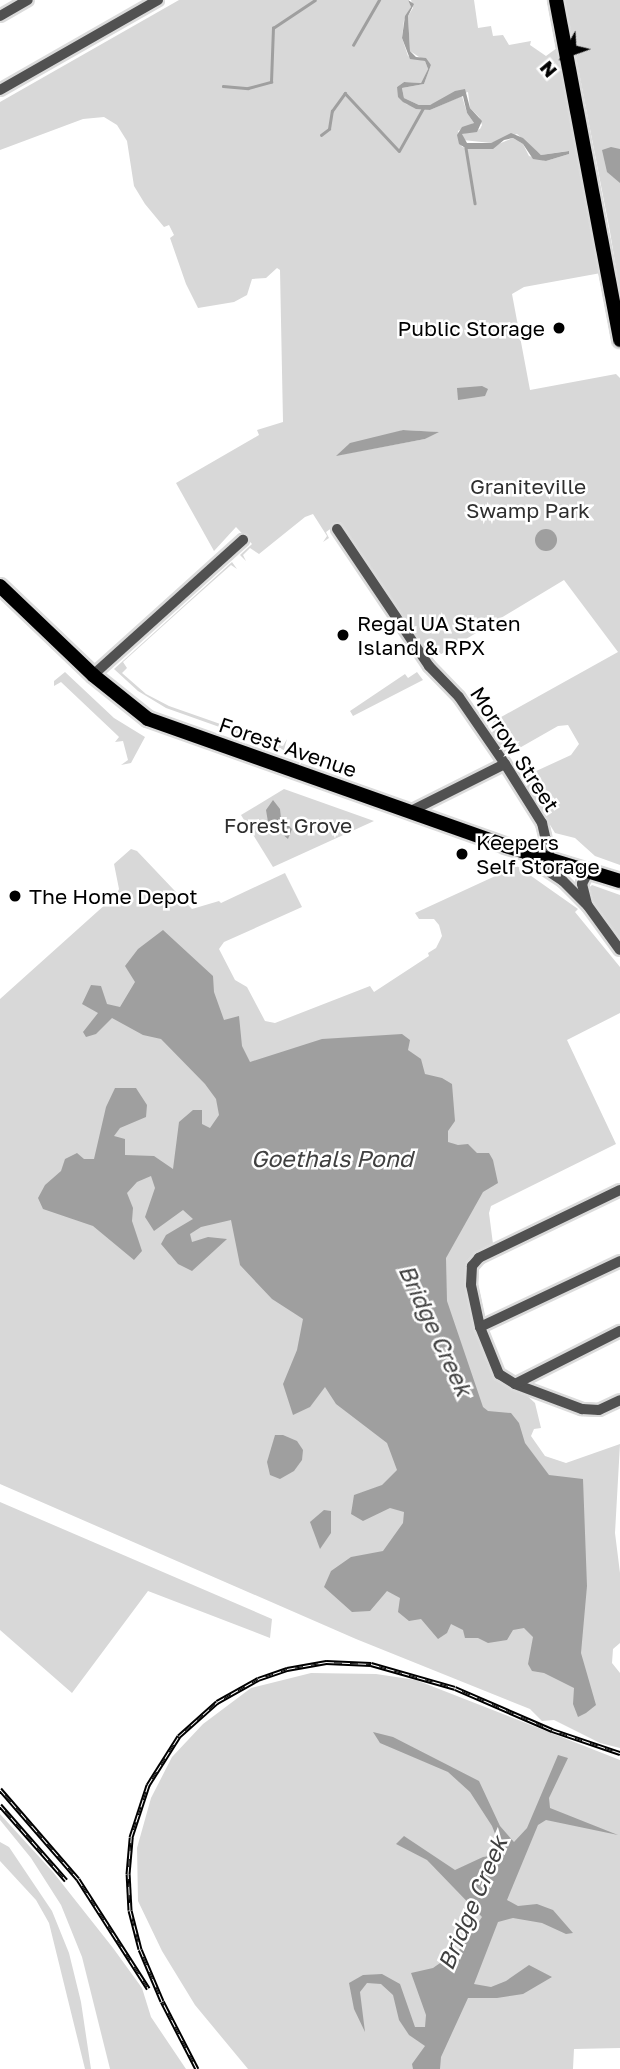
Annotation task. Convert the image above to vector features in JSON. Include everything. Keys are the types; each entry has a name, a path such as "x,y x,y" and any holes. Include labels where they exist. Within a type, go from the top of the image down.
{"main road":[{"path":"556,0 620,340"},
{"name":"Forest Avenue","path":"0,586 93,675 129,706 158,723 506,846"},
{"path":"506,846 620,881"}],"street":[{"path":"0,16 28,0"},
{"path":"0,90 158,0"},
{"name":"Morrow Street","path":"337,529 429,666 459,696 505,764 542,823 550,859"},
{"path":"93,675 243,540"},
{"path":"409,812 505,764"},
{"name":"Forest Avenue","path":"506,846 552,872 588,906 620,950"},
{"path":"588,906 582,884 589,870"},
{"path":"620,1190 479,1258 472,1266 473,1306 499,1374 515,1384 582,1409 599,1410 620,1400"},
{"path":"480,1327 620,1261"},
{"path":"515,1384 620,1331"}],"green space":[{"name":"Graniteville Swamp Park","path":"179,0 408,0 411,7 404,20 402,38 408,56 425,61 410,51 408,16 413,8 411,0 474,0 478,28 491,26 493,36 503,35 509,45 531,41 530,45 546,56 557,48 601,273 524,287 512,294 530,390 616,374 620,378 620,865 595,856 575,838 555,833 521,778 571,755 579,744 568,725 558,726 507,755 490,728 494,721 618,652 564,580 438,656 427,642 421,645 340,522 326,532 329,538 323,542 327,536 313,514 305,517 259,554 250,548 243,555 246,561 240,555 252,544 236,527 214,551 176,483 259,435 257,430 283,422 280,270 277,268 266,278 252,279 247,295 234,302 198,308 186,284 170,238 174,235 169,225 164,227 134,186 127,141 117,125 104,117 83,119 0,150 0,102","holes":["425,61 431,65 424,84 402,88 404,98 419,105 430,105 468,92 470,108 479,117 482,125 480,129 462,134 463,140 491,143 517,134 541,155 568,151 569,154 546,161 529,156 523,144 513,138 486,149 462,147 458,131 474,123 467,113 462,96 430,110 406,104 397,87 404,82 421,83 428,69","403,430 437,432 425,439 338,455"]},
{"path":"565,0 620,0 620,292 610,232"},
{"path":"232,562 237,569 231,565 186,605 123,662 127,668 122,673 146,694 169,706 283,746 287,739 284,750 166,708 138,691 114,669"},
{"path":"65,672 114,718 145,737 131,763 121,765 128,760 123,741 115,742 119,737 117,735 61,682 54,686 54,681"},
{"path":"417,672 423,680 353,716 350,711 405,674 408,678"},
{"name":"Forest Grove","path":"284,789 374,821 273,867 241,815"},
{"path":"131,849 137,851 192,909 219,901 221,903 285,873 302,907 224,942 219,949 235,980 247,987 265,1021 275,1023 370,986 374,992 429,956 428,953 436,948 442,936 439,925 434,919 419,919 415,913 517,866 578,909 575,912 620,967 620,1013 567,1040 616,1144 491,1206 489,1213 493,1244 470,1261 468,1283 473,1320 488,1360 535,1403 541,1428 534,1429 531,1436 545,1456 566,1463 620,1444 615,1533 620,1573 620,1643 613,1649 612,1663 620,1673 620,1748 600,1743 554,1720 542,1721 530,1709 356,1639 0,1484 0,999 117,894 119,889 114,864"},
{"path":"592,885 620,895 620,941 589,899 588,889"},
{"path":"0,1502 272,1619 270,1638 148,1591 72,1693 0,1630"},
{"path":"311,1673 376,1674 416,1680 620,1760 620,2048 574,2049 573,2069 248,2069 195,2005 162,1951 138,1901 137,1848 151,1798 172,1757 203,1724 251,1688"},
{"path":"0,1814 53,1872 113,1948 142,1988 151,2017 186,2069 110,2069 82,1957 61,1905 31,1858 0,1820"},
{"path":"0,1842 9,1847 52,1911 69,1953 81,2002 91,2069 85,2069 49,1923 36,1900 0,1861"}],"water":[{"path":"408,0 414,4 408,16 410,51 416,57 426,58 431,65 424,84 402,88 404,98 419,105 430,105 455,91 465,89 470,108 482,121 477,132 462,134 467,143 491,143 511,133 523,138 541,155 569,151 569,154 546,161 533,159 523,144 513,138 504,140 493,149 467,149 459,144 457,135 462,127 474,123 467,113 463,96 430,110 416,109 403,102 398,97 397,87 404,82 421,83 428,69 425,61 410,59 402,38 405,16 411,7"},
{"path":"611,147 620,149 620,183 607,172 602,150"},
{"path":"482,386 488,389 485,396 458,400 457,388"},
{"path":"403,430 439,432 425,439 336,456 350,443"},
{"path":"546,529 554,532 557,540 554,548 546,551 538,548 535,540 538,532"},
{"path":"273,800 280,809 281,818 292,829 288,839 268,822 266,810"},
{"name":"Goethals Pond","path":"163,930 213,976 214,992 224,1020 239,1016 242,1046 250,1062 322,1039 402,1034 410,1040 408,1050 421,1059 425,1074 442,1078 452,1084 455,1121 448,1131 448,1142 468,1144 477,1153 489,1153 498,1183 483,1192 446,1258 447,1301 483,1407 488,1411 511,1413 519,1423 525,1443 549,1475 583,1479 587,1586 581,1653 596,1705 586,1713 578,1717 573,1704 574,1688 544,1673 532,1671 528,1664 533,1637 524,1628 513,1630 507,1640 488,1643 478,1638 465,1638 463,1630 451,1624 447,1633 438,1639 421,1619 409,1621 398,1612 400,1598 387,1591 370,1611 352,1612 324,1587 331,1571 351,1557 383,1551 403,1523 404,1512 390,1508 363,1521 351,1514 354,1495 382,1485 397,1470 387,1443 336,1404 325,1387 310,1407 293,1415 283,1384 297,1350 303,1319 272,1299 240,1265 231,1220 201,1227 190,1234 192,1242 208,1237 227,1239 192,1271 178,1264 161,1244 166,1235 193,1219 183,1210 154,1231 145,1217 155,1188 151,1176 137,1182 127,1193 133,1208 132,1221 142,1251 134,1260 93,1226 43,1209 38,1198 45,1185 61,1171 65,1159 77,1153 84,1159 94,1159 106,1107 115,1088 136,1088 147,1105 146,1117 120,1128 114,1136 125,1139 125,1155 154,1156 173,1169 179,1122 193,1110 202,1110 202,1124 210,1128 219,1115 216,1099 205,1084 161,1039 143,1035 112,1018 96,1034 86,1037 83,1032 98,1013 82,1004 91,985 101,986 107,1004 120,1007 135,982 125,966 138,949"},
{"path":"275,1435 283,1435 297,1441 303,1450 302,1460 294,1471 280,1479 270,1475 267,1462"},
{"path":"324,1510 331,1511 331,1533 320,1549 310,1522"},
{"name":"Bridge Creek","path":"373,1732 393,1737 479,1781 500,1826 514,1842 527,1828 558,1755 568,1758 549,1798 550,1808 618,1835 546,1820 538,1825 507,1900 518,1906 537,1904 553,1910 573,1933 566,1934 542,1923 513,1918 498,1922 474,1984 491,1987 506,1981 529,1965 552,1977 523,1994 497,1998 468,1998 441,2057 440,2069 413,2069 412,2064 425,2046 409,2035 399,2020 393,1995 381,1984 367,1983 360,1992 365,2032 354,2009 349,1983 363,1975 382,1974 400,1984 415,2027 425,2027 426,2015 411,1973 433,1968 460,1949 482,1917 427,1860 396,1844 404,1836 455,1870 483,1857 503,1854 492,1826 470,1792 448,1772 380,1743"}],"waterway":[{"path":"223,86 248,88 271,82 273,28 315,0"},
{"path":"353,45 379,0"},
{"path":"321,135 329,129 332,111 345,93 399,151 423,108"},
{"path":"466,148 475,203"}],"railway":[{"path":"197,2069 162,2001 140,1949 130,1910 128,1874 131,1837 148,1785 179,1736 217,1702 258,1679 287,1669 326,1662 371,1664 455,1688 552,1730 620,1753"},
{"path":"0,1789 78,1879 148,1988"},
{"path":"0,1805 66,1880"}],"place":[{"name":"Public Storage","path":"559,328"},
{"name":"Regal UA Staten Island & RPX","path":"343,635"},
{"name":"Keepers Self Storage","path":"462,854"},
{"name":"The Home Depot","path":"15,896"}]}
